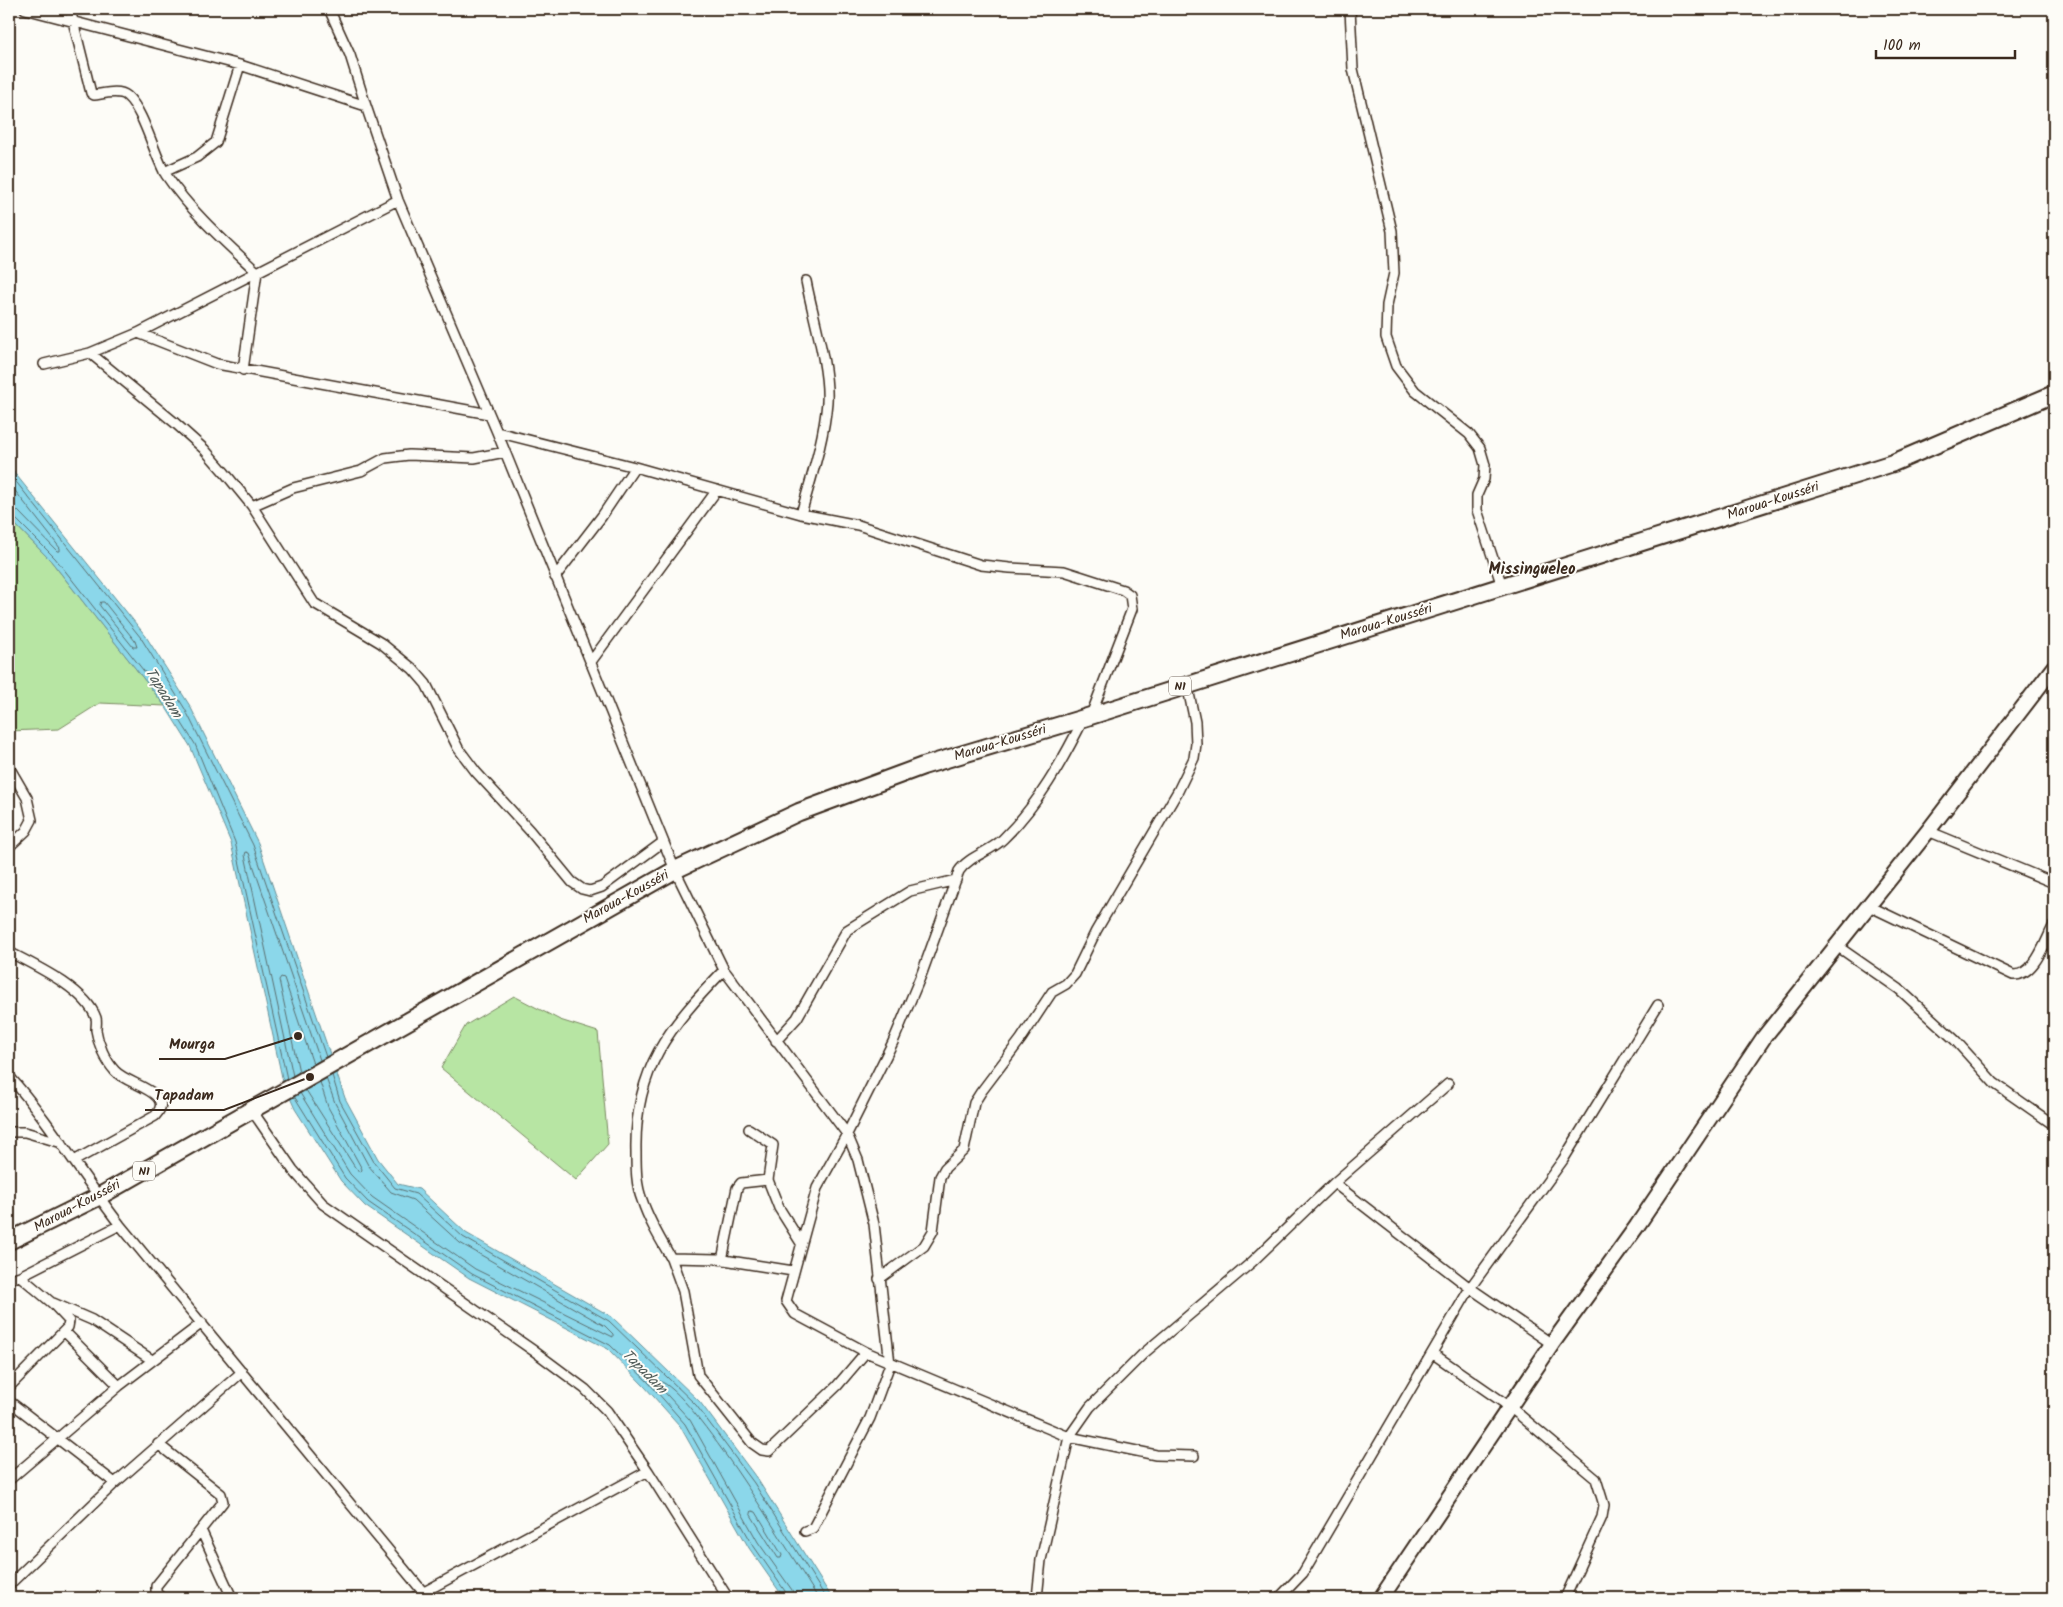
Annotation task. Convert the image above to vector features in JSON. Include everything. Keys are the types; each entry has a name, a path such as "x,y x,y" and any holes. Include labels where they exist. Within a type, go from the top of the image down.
{"highway":[{"name":"Maroua-Kousséri","path":"9,1241 98,1197 675,870 799,812 923,766 1087,717 1893,463 2054,394"}],"main road":[{"path":"1381,1598 1552,1344 1637,1226 1749,1058 1870,906 2054,667"}],"street":[{"path":"25,9 240,65 366,106"},
{"path":"70,9 91,93 94,95 118,93 127,96 148,132 164,172 178,191 208,225 257,272"},
{"path":"329,9 350,55 398,200 497,432 675,870 724,970 848,1134 858,1160 874,1224 890,1364 870,1418 813,1528 805,1532"},
{"path":"1350,9 1353,69 1392,231 1394,273 1387,305 1386,337 1396,366 1415,391 1469,434 1480,448 1484,466 1484,479 1477,495 1477,510 1502,586"},
{"path":"164,172 197,157 216,142 240,65"},
{"path":"44,364 90,353 138,333 398,200"},
{"path":"243,370 257,272"},
{"path":"801,514 819,446 827,402 824,371 806,282"},
{"path":"138,333 217,364 243,370 356,388 489,414"},
{"path":"90,353 137,389 204,449 252,506 314,603 381,643 413,669 426,684 458,748 572,882 582,889 590,891 602,887 663,842"},
{"path":"497,432 635,466 801,514 858,525 981,564 1010,568 1064,571 1123,590 1130,595 1132,609 1087,717 1061,763 1032,807 1001,841 962,866 906,1011 848,1134 817,1188 787,1294 789,1308 795,1314 866,1352 890,1364 1069,1437 1156,1455 1194,1456"},
{"path":"252,506 294,488 361,471 385,458 409,455 474,458 505,452"},
{"path":"555,577 602,516 635,466"},
{"path":"590,663 717,490"},
{"path":"879,1279 924,1246 933,1231 940,1177 944,1168 964,1150 978,1098 1021,1039 1043,1003 1052,992 1066,984 1075,974 1096,931 1178,791 1194,758 1196,744 1195,722 1187,684"},
{"path":"9,767 27,798 32,820 26,831 9,847"},
{"path":"1928,831 2054,883"},
{"path":"776,1041 797,1018 848,930 910,891 956,880"},
{"path":"1870,906 2014,975 2025,973 2031,967 2054,925"},
{"path":"1837,946 1899,989 1956,1040 1994,1083 2054,1125"},
{"path":"9,952 49,972 66,984 85,1002 96,1018 101,1048 114,1070 125,1080 157,1094 160,1100 160,1110 155,1116 74,1161"},
{"path":"724,970 684,1012 664,1040 646,1079 635,1123 636,1179 641,1200 671,1258 683,1291 698,1375 752,1443 762,1450 769,1451 838,1386 866,1352"},
{"path":"1278,1598 1303,1573 1470,1288 1563,1160 1658,1005"},
{"path":"9,1076 62,1143 98,1197 120,1225 426,1595"},
{"path":"1037,1598 1041,1560 1069,1437 1090,1407 1143,1354 1252,1262 1334,1183 1448,1084"},
{"path":"251,1109 292,1170 323,1204 585,1390 607,1412 648,1471 728,1598"},
{"path":"749,1129 773,1145 768,1180 779,1208 801,1243"},
{"path":"9,1132 25,1132 62,1143"},
{"path":"722,1260 737,1188 741,1183 768,1180"},
{"path":"1334,1183 1470,1288 1552,1344"},
{"path":"9,1279 20,1276 120,1225"},
{"path":"671,1258 722,1260 793,1272"},
{"path":"9,1387 64,1332 69,1322 52,1303 20,1276"},
{"path":"52,1303 92,1320 152,1360"},
{"path":"9,1480 56,1438 152,1360 202,1323"},
{"path":"64,1332 120,1386"},
{"path":"1432,1353 1510,1407 1596,1479 1602,1493 1604,1505 1602,1517 1566,1598"},
{"path":"9,1585 115,1483 242,1372"},
{"path":"9,1402 115,1483"},
{"path":"158,1444 221,1494 223,1502 156,1586 156,1593 162,1598"},
{"path":"413,1598 426,1595 648,1471"},
{"path":"201,1530 232,1598"}],"green space":[{"path":"9,518 51,561 165,706 100,703 59,729 9,731"},
{"path":"514,996 560,1020 598,1032 608,1144 576,1180 441,1068 466,1025"}],"water":[{"path":"9,466 145,635 190,706 258,843 345,1098 378,1159 398,1184 419,1189 466,1233 612,1317 700,1402 758,1480 832,1598 784,1598 749,1548 680,1426 608,1349 469,1278 365,1206 341,1181 295,1109 283,1082 231,843 190,746 165,706 51,561 9,518"}],"place":[{"name":"Mourga","path":"298,1036"},
{"name":"Tapadam","path":"310,1077"}],"district":[{"name":"Missingueleo","path":"1532,569"}]}
